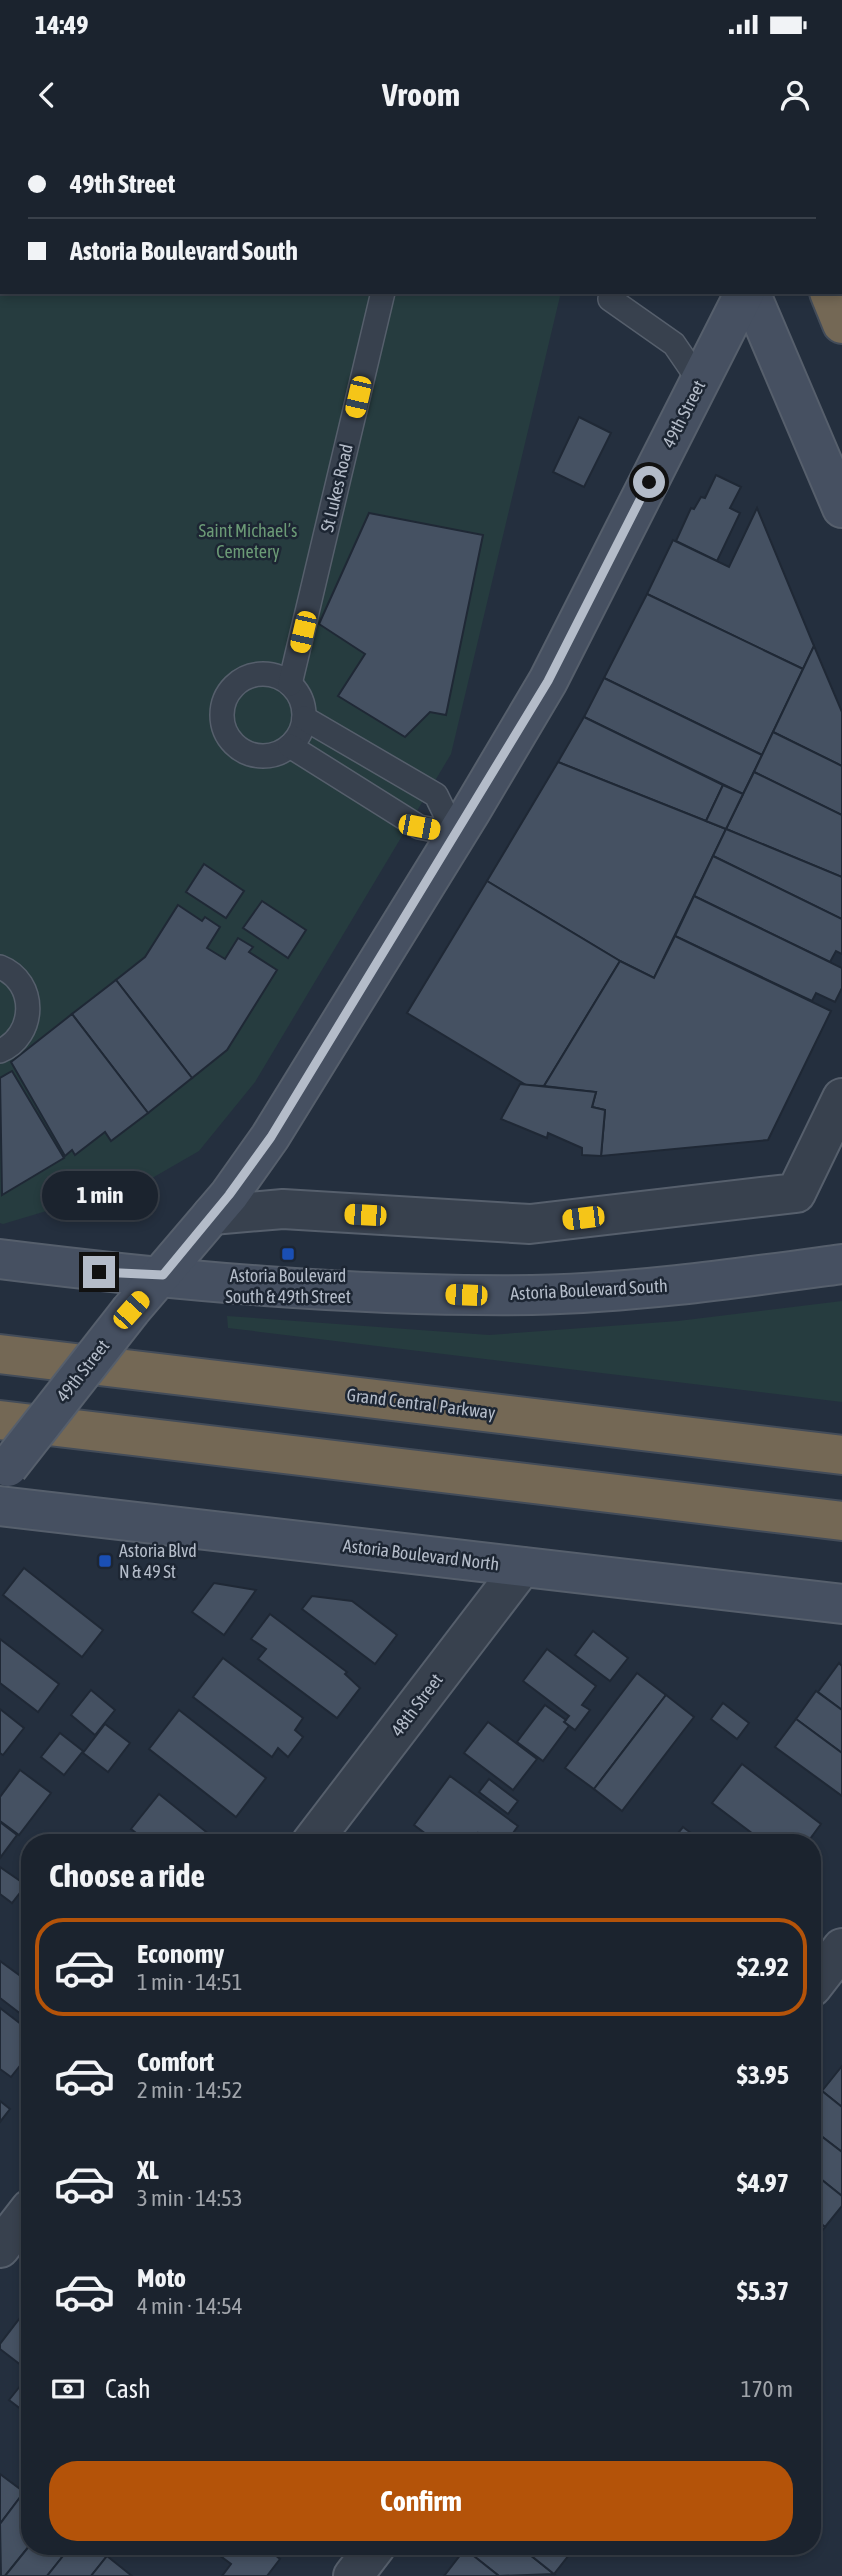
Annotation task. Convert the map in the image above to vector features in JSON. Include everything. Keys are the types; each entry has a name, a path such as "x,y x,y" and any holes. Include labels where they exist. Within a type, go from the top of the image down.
{"highway":[{"path":"830,294 842,324"},
{"name":"Grand Central Parkway","path":"0,1354 842,1455"},
{"path":"0,1420 842,1521"}],"main road":[{"name":"49th Street","path":"4,1473 131,1310 212,1215 271,1137 548,681 744,294"},
{"path":"751,294 842,508"},
{"name":"Astoria Boulevard South","path":"0,1259 99,1272 322,1289 534,1294 673,1285 842,1264"},
{"name":"Astoria Boulevard North","path":"0,1506 842,1604"}],"street":[{"path":"212,1215 283,1209 530,1224 796,1193 842,1098"},
{"name":"48th Street","path":"318,1834 522,1567"},
{"path":"821,1975 842,1948"},
{"path":"0,2248 21,2221"},
{"path":"353,2576 369,2555"}],"lane":[{"name":"St Lukes Road","path":"290,684 383,294"},
{"path":"610,299 674,344 700,382"},
{"path":"266,673 290,684 299,694 304,718 300,734 290,746 264,756 239,749 229,740 221,714 230,689 253,675 266,673"},
{"path":"304,718 436,795 455,834"},
{"path":"290,746 419,827 455,834"},
{"path":"0,967 17,979 26,992 29,1007 27,1023 19,1037 0,1051"}],"green space":[{"name":"Saint Michael’s Cemetery","path":"0,294 561,294 451,754 255,1082 199,1151 147,1181 0,1223"},
{"path":"842,1301 842,1402 228,1328 227,1316 489,1335 678,1321"}],"building":[{"path":"579,417 611,433 584,487 553,472"},
{"path":"716,475 741,487 730,508 740,513 717,561 676,541 691,508 694,509 701,497 705,498"},
{"path":"757,508 814,646 803,669 647,594 673,540 729,567"},
{"path":"369,513 483,535 446,715 430,712 405,737 338,696 365,654 319,624"},
{"path":"647,594 803,669 762,755 604,678"},
{"path":"814,646 842,712 842,766 773,732"},
{"path":"604,678 762,755 743,794 584,717"},
{"path":"584,717 723,785 706,821 558,762"},
{"path":"773,732 842,766 842,815 754,772"},
{"path":"558,762 726,829 654,978 620,961 487,881"},
{"path":"754,772 842,815 842,877 726,829"},
{"path":"723,785 743,794 726,829 706,821"},
{"path":"726,829 842,877 842,919 713,856"},
{"path":"713,856 842,919 842,954 836,951 830,962 694,896"},
{"path":"204,864 244,891 226,918 186,892"},
{"path":"487,881 620,961 544,1086 526,1085 407,1013"},
{"path":"694,896 842,968 842,988 835,1002 816,993 812,1001 675,936"},
{"path":"262,901 306,930 288,958 243,928"},
{"path":"178,905 202,921 205,917 220,927 207,948 225,959 238,938 253,947 249,952 277,970 227,1050 192,1078 116,980 145,957"},
{"path":"675,936 831,1011 768,1140 601,1156 605,1110 592,1107 596,1092 544,1086 620,961 654,978"},
{"path":"116,980 192,1078 148,1113 72,1014"},
{"path":"72,1014 148,1113 111,1141 105,1132 75,1155 72,1150 65,1156 11,1062"},
{"path":"12,1071 64,1158 2,1195 0,1078"},
{"path":"520,1084 596,1092 592,1107 605,1110 601,1156 582,1155 582,1148 548,1133 547,1138 501,1119"},
{"path":"24,1568 103,1630 82,1657 3,1595"},
{"path":"214,1583 256,1590 224,1635 192,1612"},
{"path":"312,1596 352,1601 397,1635 375,1664 302,1609"},
{"path":"270,1614 347,1672 345,1674 360,1688 337,1718 258,1659 266,1649 251,1639"},
{"path":"593,1631 628,1658 610,1681 575,1655"},
{"path":"0,1639 59,1684 38,1712 0,1683"},
{"path":"547,1649 596,1686 582,1705 590,1710 575,1730 564,1722 569,1716 523,1681"},
{"path":"223,1658 303,1718 295,1730 303,1737 288,1757 278,1748 272,1757 193,1697"},
{"path":"839,1663 842,1666 842,1710 818,1692"},
{"path":"637,1673 666,1695 594,1789 565,1768"},
{"path":"91,1690 115,1710 95,1735 71,1715"},
{"path":"816,1691 842,1710 842,1753 796,1719"},
{"path":"666,1695 694,1717 622,1811 594,1789"},
{"path":"723,1703 749,1723 737,1739 711,1719"},
{"path":"545,1705 566,1720 564,1722 569,1726 543,1761 517,1742"},
{"path":"0,1709 24,1728 3,1755 0,1753"},
{"path":"179,1710 266,1778 236,1817 149,1749"},
{"path":"796,1719 842,1753 842,1796 775,1747"},
{"path":"488,1722 537,1759 513,1790 464,1753"},
{"path":"105,1724 130,1743 108,1772 83,1753"},
{"path":"60,1733 83,1751 64,1775 41,1757"},
{"path":"742,1764 821,1824 814,1834 753,1834 712,1803"},
{"path":"20,1770 51,1793 19,1835 0,1821 0,1797"},
{"path":"450,1776 518,1826 512,1834 426,1834 414,1825"},
{"path":"489,1779 518,1801 508,1814 479,1792"},
{"path":"159,1794 209,1834 137,1834 131,1829"},
{"path":"0,1822 17,1835 0,1858"},
{"path":"683,1827 692,1834 677,1834"},
{"path":"0,1867 21,1882 21,1891 12,1903 0,1894"},
{"path":"0,1961 21,1976 21,2014 0,1998"},
{"path":"0,2008 21,2024 21,2064 11,2077 0,2069"},
{"path":"842,2066 842,2107 822,2091"},
{"path":"821,2092 842,2107 842,2152 821,2136"},
{"path":"0,2101 10,2109 0,2122"},
{"path":"821,2136 842,2152 842,2196 821,2179"},
{"path":"821,2179 842,2196 842,2206 825,2227 821,2224"},
{"path":"21,2317 21,2365 0,2349 0,2344"},
{"path":"21,2385 21,2409 9,2400"},
{"path":"0,2474 21,2490 21,2496 0,2524"},
{"path":"21,2496 22,2555 5,2576 1,2576 0,2524"},
{"path":"22,2555 64,2555 47,2576 5,2576"},
{"path":"64,2555 107,2556 91,2576 47,2576"},
{"path":"219,2555 275,2555 280,2559 267,2576 222,2576 231,2564"},
{"path":"460,2555 473,2555 499,2576 444,2576"},
{"path":"473,2555 530,2555 554,2574 499,2576"},
{"path":"530,2555 569,2555 554,2574"},
{"path":"107,2556 132,2576 91,2576"}],"place":[{"name":"Astoria Boulevard South & 49th Street","path":"288,1254"},
{"name":"Astoria Blvd N & 49 St","path":"105,1561"}],"route":[{"path":"99,1272 163,1275 229,1195 271,1137 548,681 649,482"}]}
